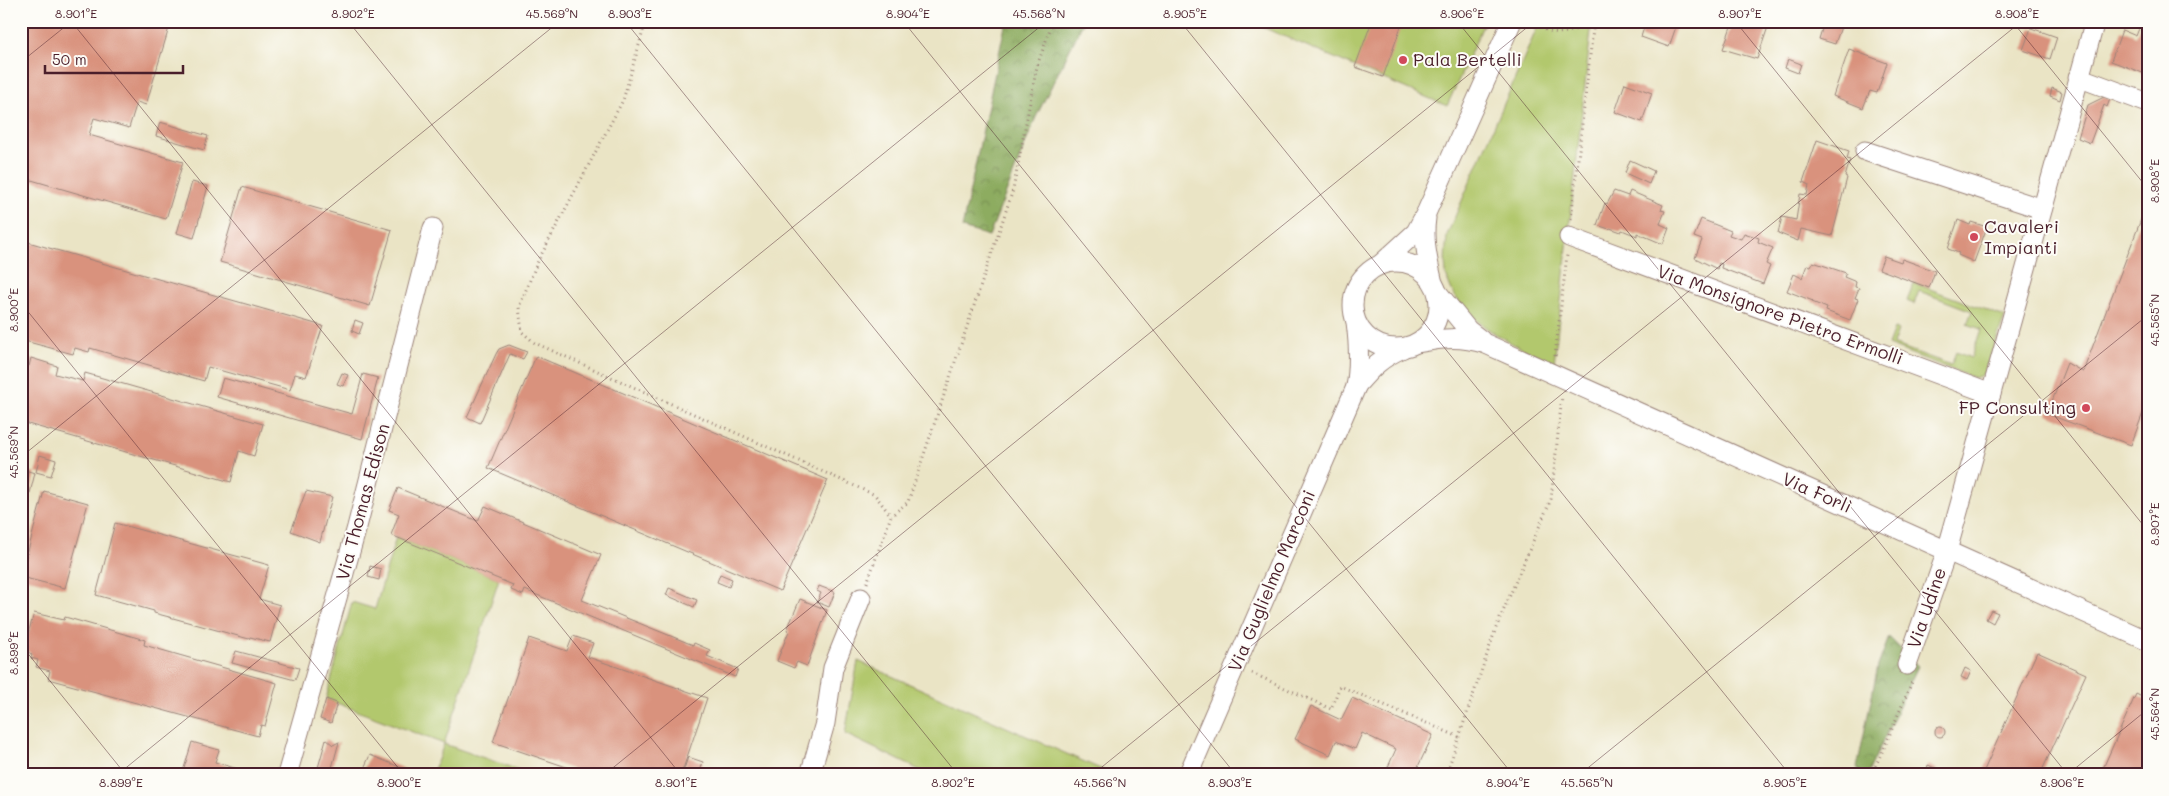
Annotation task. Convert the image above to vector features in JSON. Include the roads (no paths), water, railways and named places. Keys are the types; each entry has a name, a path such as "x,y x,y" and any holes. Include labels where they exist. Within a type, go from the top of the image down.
{"street":[{"path":"1427,211 1424,233 1426,254 1440,307 1436,321 1429,334 1410,345 1389,348 1375,343 1364,334 1356,322 1352,309 1354,295 1359,282 1369,271 1381,264 1416,232 1512,21"},
{"name":"Via Udine","path":"1907,665 1947,551 2095,21"},
{"path":"2078,77 2148,103"},
{"path":"1865,151 2042,209"},
{"name":"Via Thomas Edison","path":"287,775 357,527 433,228"},
{"name":"Via Monsignore Pietro Ermolli","path":"1569,237 1991,394"},
{"path":"1381,264 1395,261 1409,263 1422,269 1435,286"},
{"name":"Via Forlì","path":"1435,286 1468,330 1486,344"},
{"name":"Via Guglielmo Marconi","path":"1188,775 1356,387 1360,368 1360,348 1356,322"},
{"name":"Via Forlì","path":"1410,345 1443,338 1464,338 1486,344 2148,641"},
{"name":"Via Guglielmo Marconi","path":"1356,387 1384,357 1410,345"},
{"path":"810,775 826,723 833,668 861,598"}],"place":[{"name":"Pala Bertelli","path":"1403,60"},
{"name":"Cavaleri Impianti","path":"1974,237"},
{"name":"FP Consulting","path":"2086,408"}]}
